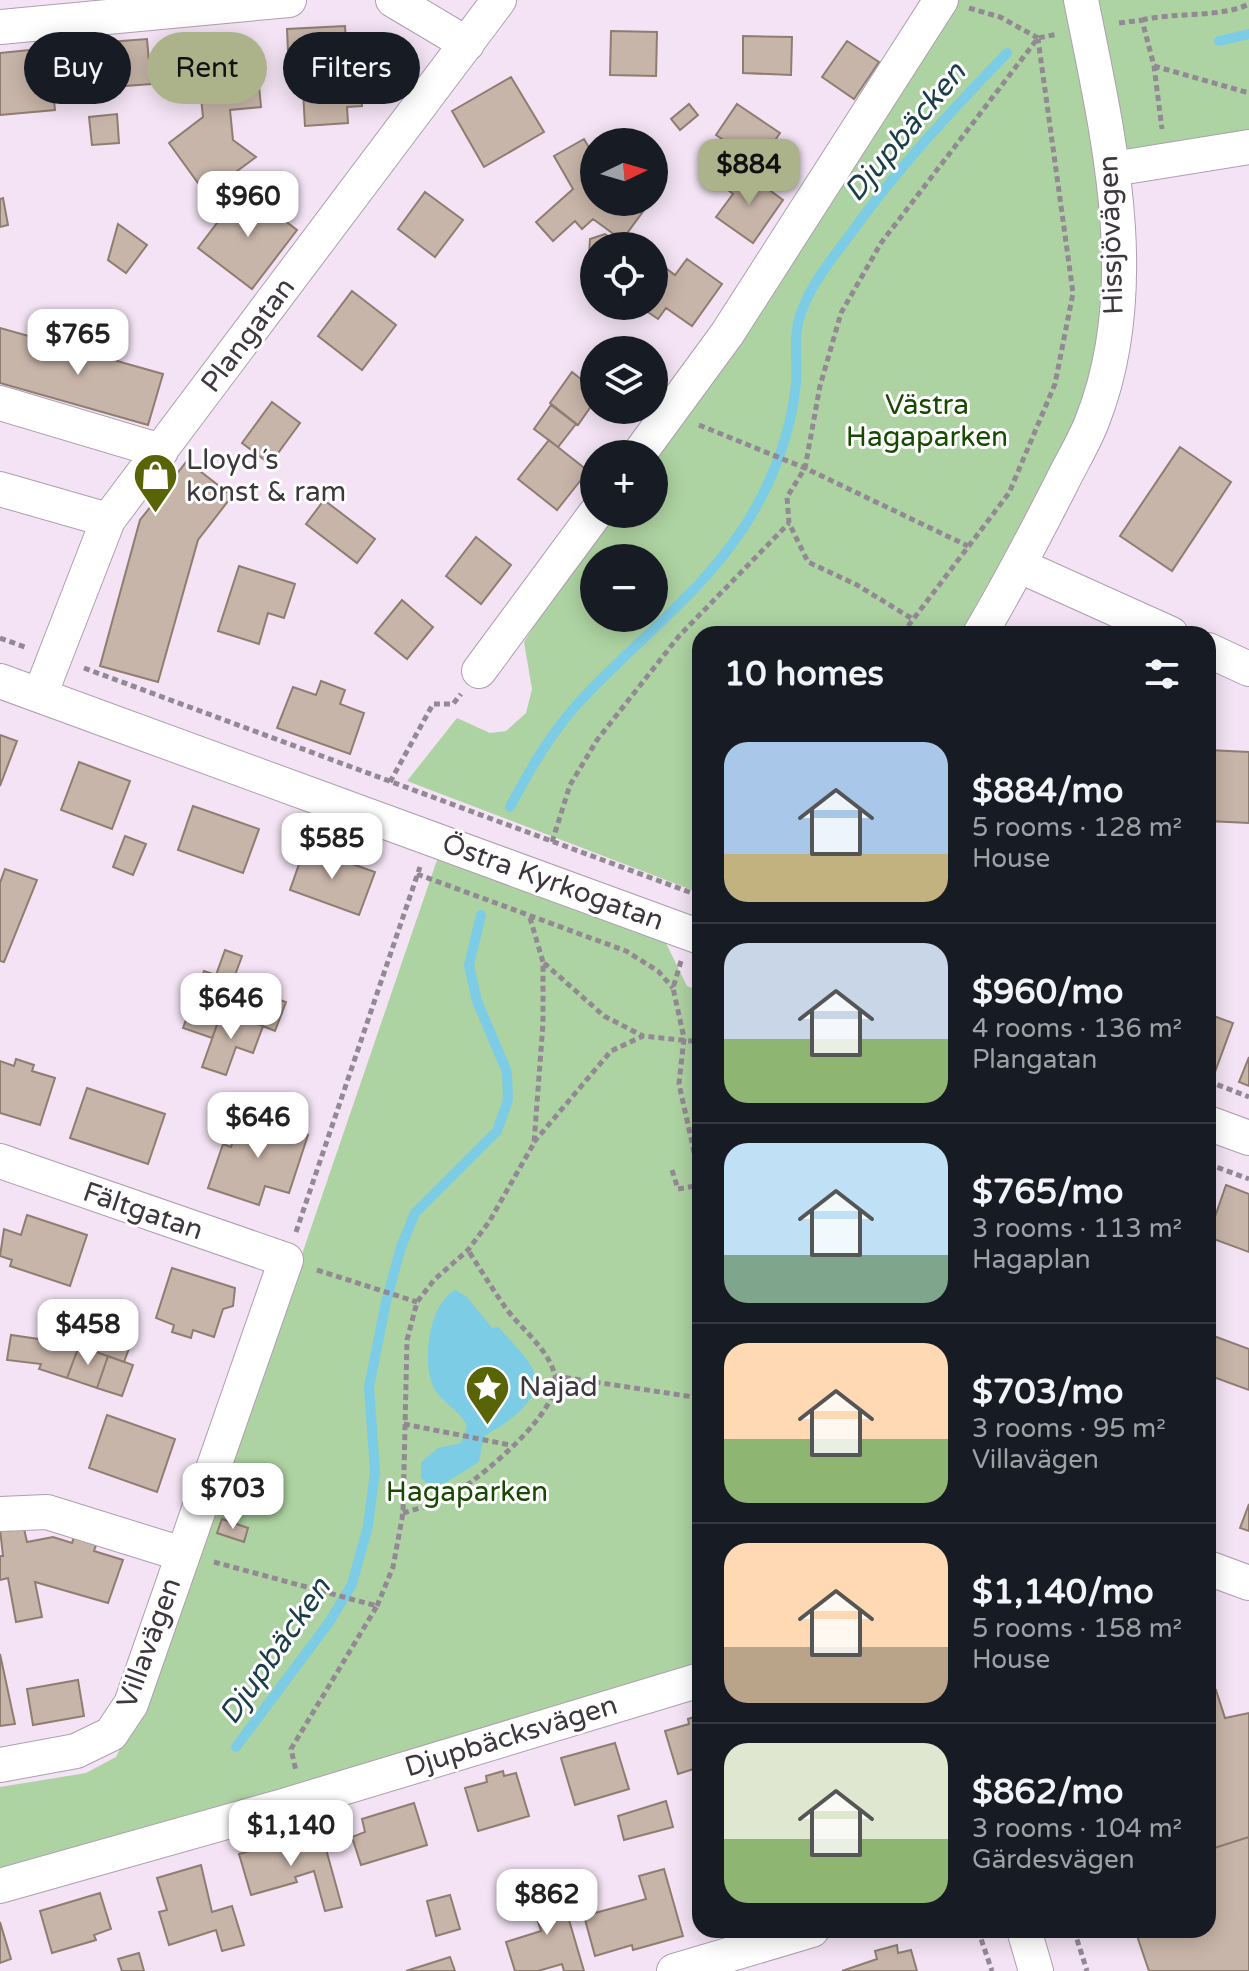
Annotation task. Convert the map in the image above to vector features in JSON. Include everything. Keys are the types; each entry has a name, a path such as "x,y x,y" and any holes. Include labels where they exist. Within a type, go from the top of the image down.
{"street":[{"path":"0,27 289,0"},
{"path":"393,0 467,44"},
{"name":"Plangatan","path":"40,695 108,520 499,0"},
{"path":"650,440 727,334 941,0"},
{"name":"Hissjövägen","path":"985,626 1020,566 1093,419 1111,352 1119,288 1113,169 1081,0"},
{"path":"1113,169 1249,147"},
{"path":"0,403 161,451"},
{"path":"0,489 108,520"},
{"path":"479,671 585,528"},
{"path":"1020,566 1153,626"},
{"path":"1216,654 1249,669"},
{"name":"Östra Kyrkogatan","path":"0,681 692,934"},
{"path":"1216,1126 1249,1138"},
{"name":"Fältgatan","path":"0,1161 286,1260"},
{"name":"Villavägen","path":"0,1765 76,1751 111,1734 131,1704 286,1260"},
{"path":"0,1514 47,1512 182,1554"},
{"path":"1216,1571 1249,1583"},
{"name":"Djupbäcksvägen","path":"0,1886 692,1682"},
{"path":"674,1971 785,1938"},
{"path":"1026,1938 1036,1971"}],"path":[{"path":"941,0 1000,17 1038,38"},
{"path":"1142,20 1170,13 1238,9 1249,4"},
{"path":"911,618 857,585 808,562 789,523 787,497 805,468 820,386 841,313 881,243 1038,38"},
{"path":"906,626 1009,493 1055,384 1073,293 1038,38"},
{"path":"1154,66 1249,93"},
{"path":"669,414 805,468 968,546"},
{"path":"552,842 570,785 597,740 679,636 789,523"},
{"path":"0,638 692,893"},
{"path":"390,782 433,704 453,704 479,671"},
{"path":"417,1302 286,1260 442,802"},
{"path":"417,874 626,951 658,971 673,988 684,1038 679,1084 692,1145"},
{"path":"530,918 543,962 543,1023 534,1143"},
{"path":"543,962 604,1016 643,1036 692,1040"},
{"path":"301,1798 291,1749 377,1606 393,1567 403,1513 407,1340 417,1302 434,1280 468,1250 489,1222 534,1143 611,1051 643,1036"},
{"path":"1216,1084 1249,1097"},
{"path":"1216,1167 1249,1179"},
{"path":"672,1170 678,1189 692,1185"},
{"path":"403,1513 431,1505 460,1490 539,1420 552,1396 555,1376 536,1343 507,1309 468,1250"},
{"path":"555,1376 692,1397"},
{"path":"404,1424 511,1445"},
{"path":"182,1554 377,1606"},
{"path":"981,1938 992,1971"},
{"path":"1077,1938 1087,1971"}],"green space":[{"name":"Västra Hagaparken","path":"941,0 1249,0 1249,147 1113,169 1111,352 984,626 692,626 692,890 407,781 457,718 490,733 506,731 526,713 532,689 524,642 580,554 580,632 668,632 668,544 586,544 596,528 668,528 668,440 663,440"},
{"name":"Hagaparken","path":"437,860 664,939 687,986 692,988 692,1669 0,1873 0,1787 86,1773 116,1757 137,1715 299,1263"}],"water":[{"path":"455,1290 466,1296 492,1328 499,1327 524,1356 535,1377 535,1388 530,1399 514,1417 484,1436 479,1462 445,1483 430,1486 421,1478 421,1462 438,1448 461,1443 467,1426 434,1388 428,1364 434,1320 446,1297"}],"building":[{"path":"345,26 345,32 287,32 287,29"},
{"path":"611,31 657,32 656,76 610,75"},
{"path":"743,36 792,37 791,75 743,73"},
{"path":"147,39 147,84 131,86 131,40"},
{"path":"847,41 879,62 854,99 822,77"},
{"path":"24,51 24,104 54,104 55,110 0,115 0,53"},
{"path":"511,77 544,132 484,167 452,111"},
{"path":"202,104 261,104 261,107 230,110 233,140 256,157 206,194 169,143 203,117"},
{"path":"304,104 362,104 347,107 348,123 305,126"},
{"path":"689,104 698,115 680,130 671,119"},
{"path":"737,104 780,133 759,164 716,135"},
{"path":"117,114 119,143 92,145 89,117"},
{"path":"580,141 580,216 640,216 628,232 611,232 593,219 582,229 575,221 553,241 536,222 573,189 554,156"},
{"path":"738,174 744,179 748,174 783,200 753,243 716,217 733,194 727,189"},
{"path":"243,189 297,230 252,289 198,248"},
{"path":"425,192 463,220 435,257 398,229"},
{"path":"3,198 8,225 0,227 0,199"},
{"path":"118,224 147,245 126,273 108,260"},
{"path":"687,259 722,284 692,326 668,309 668,270 675,275"},
{"path":"352,291 396,325 362,370 318,336"},
{"path":"0,328 163,374 148,425 0,383"},
{"path":"572,372 580,378 578,425 550,403"},
{"path":"272,402 300,423 270,464 242,443"},
{"path":"551,405 576,424 558,447 534,429"},
{"path":"549,440 580,465 580,481 557,510 518,479"},
{"path":"1180,447 1231,482 1172,571 1120,536"},
{"path":"187,461 232,496 198,540 158,682 100,666 140,520"},
{"path":"324,500 375,539 357,563 306,524"},
{"path":"476,537 511,565 481,604 446,576"},
{"path":"239,566 295,584 284,618 268,613 259,644 218,631"},
{"path":"402,600 433,627 407,659 375,633"},
{"path":"321,681 345,690 340,704 364,713 350,754 277,728 293,687 316,695"},
{"path":"0,735 17,741 0,786"},
{"path":"1216,750 1249,752 1249,823 1216,821"},
{"path":"79,762 130,781 112,829 61,810"},
{"path":"193,806 259,829 243,873 178,850"},
{"path":"125,836 146,844 133,875 113,867"},
{"path":"305,847 375,872 359,915 290,890"},
{"path":"5,869 37,880 4,962 0,961 0,883"},
{"path":"225,950 242,956 222,1011 193,1001 204,971 216,975"},
{"path":"233,980 262,991 250,1021 222,1011"},
{"path":"261,993 286,1002 275,1031 250,1021"},
{"path":"193,1001 222,1011 212,1038 183,1028"},
{"path":"222,1011 263,1026 253,1053 236,1047 226,1075 202,1067"},
{"path":"1216,1017 1233,1023 1216,1069"},
{"path":"1249,1057 1249,1086 1239,1082"},
{"path":"16,1059 34,1065 32,1071 55,1078 40,1125 0,1113 0,1061 14,1066"},
{"path":"87,1088 165,1114 148,1164 70,1138"},
{"path":"242,1113 308,1135 289,1193 265,1186 259,1205 208,1188 223,1144 231,1147"},
{"path":"1226,1185 1249,1194 1249,1252 1216,1240 1216,1214"},
{"path":"27,1215 87,1235 70,1286 10,1266 12,1260 0,1256 4,1229 21,1235"},
{"path":"172,1268 235,1288 233,1306 223,1309 214,1337 193,1330 191,1338 172,1332 174,1325 156,1318"},
{"path":"64,1307 90,1316 67,1378 39,1369 41,1364 7,1360 11,1335 52,1341"},
{"path":"90,1316 135,1332 124,1362 79,1346"},
{"path":"1216,1337 1249,1349 1249,1390 1216,1378"},
{"path":"79,1346 108,1356 97,1388 67,1378"},
{"path":"108,1356 133,1365 122,1396 97,1388"},
{"path":"107,1415 175,1439 157,1492 89,1468"},
{"path":"1249,1504 1249,1531 1240,1528"},
{"path":"222,1519 248,1528 244,1542 217,1533"},
{"path":"23,1524 27,1542 53,1537 72,1543 74,1537 96,1545 94,1551 123,1560 108,1603 35,1582 42,1617 16,1622 8,1578 0,1580 0,1556 3,1556 0,1529"},
{"path":"0,1654 15,1724 0,1726"},
{"path":"78,1680 84,1716 33,1725 27,1689"},
{"path":"1216,1690 1225,1718 1249,1713 1249,1837 1216,1847"},
{"path":"692,1718 692,1770 678,1774 665,1731 689,1724 688,1719"},
{"path":"615,1743 629,1789 575,1805 561,1758"},
{"path":"503,1771 504,1776 516,1773 529,1816 478,1831 465,1788 487,1782 486,1776"},
{"path":"666,1801 673,1827 624,1840 618,1816"},
{"path":"414,1803 427,1845 361,1865 352,1837 365,1832 362,1819"},
{"path":"303,1836 306,1847 324,1842 342,1907 325,1911 314,1871 295,1877 297,1882 251,1895 239,1854"},
{"path":"1249,1837 1249,1971 1149,1971 1138,1938 1216,1938 1216,1847"},
{"path":"201,1865 212,1912 232,1906 244,1945 222,1951 216,1930 169,1945 159,1912 167,1910 157,1878"},
{"path":"664,1869 683,1936 633,1950 632,1945 595,1956 584,1916 646,1899 639,1876"},
{"path":"559,1886 584,1971 564,1971 562,1964 538,1971 515,1971 506,1942 541,1931 529,1894"},
{"path":"100,1893 111,1929 94,1935 96,1940 52,1953 40,1911"},
{"path":"450,1895 460,1929 436,1936 427,1901"},
{"path":"0,1922 11,1959 0,1963"},
{"path":"897,1945 898,1953 911,1950 917,1971 842,1971 877,1959 875,1951"},
{"path":"139,1953 144,1971 122,1971 118,1959"},
{"path":"450,1957 455,1971 406,1971"}],"waterway":[{"name":"Djupbäcken","path":"1219,41 1249,34"},
{"name":"Djupbäcken","path":"510,807 569,713 686,598 742,530 762,497 784,442 796,384 797,331 810,292 886,188 944,119 1007,53"},
{"name":"Djupbäcken","path":"236,1747 330,1621 352,1584 368,1526 375,1472 369,1387 401,1247 415,1213 497,1131 508,1100 507,1072 477,1001 469,965 481,915"}],"place":[{"name":"Lloyd´s konst & ram","path":"155,515"},
{"name":"Najad","path":"488,1426"}]}
